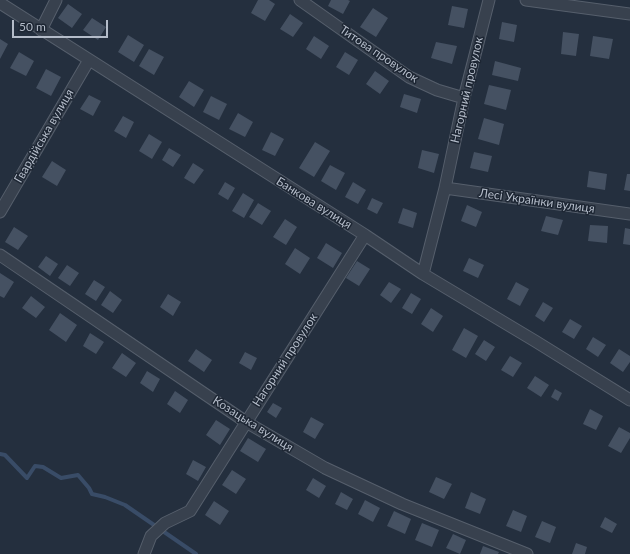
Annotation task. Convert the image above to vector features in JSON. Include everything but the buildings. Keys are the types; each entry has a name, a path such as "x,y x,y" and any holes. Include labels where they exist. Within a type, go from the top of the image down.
{"street":[{"path":"41,30 56,0"},
{"name":"Титова провулок","path":"300,0 409,77 437,90 464,98"},
{"name":"Нагорний провулок","path":"423,274 445,188 464,98 489,0"},
{"path":"526,0 630,14"},
{"name":"Банкова вулиця","path":"0,3 365,235 423,274 535,340 630,400"},
{"name":"Гвардійська вулиця","path":"0,212 89,60"},
{"name":"Лесі Українки вулиця","path":"445,188 630,214"},
{"name":"Нагорний провулок","path":"144,554 151,536 165,523 190,511 365,235"},
{"name":"Козацька вулиця","path":"0,255 246,422 344,478 402,504 527,554"}],"waterway":[{"path":"0,454 5,455 27,478 35,466 43,467 61,478 78,475 92,494 105,497 125,505 196,554"}]}
